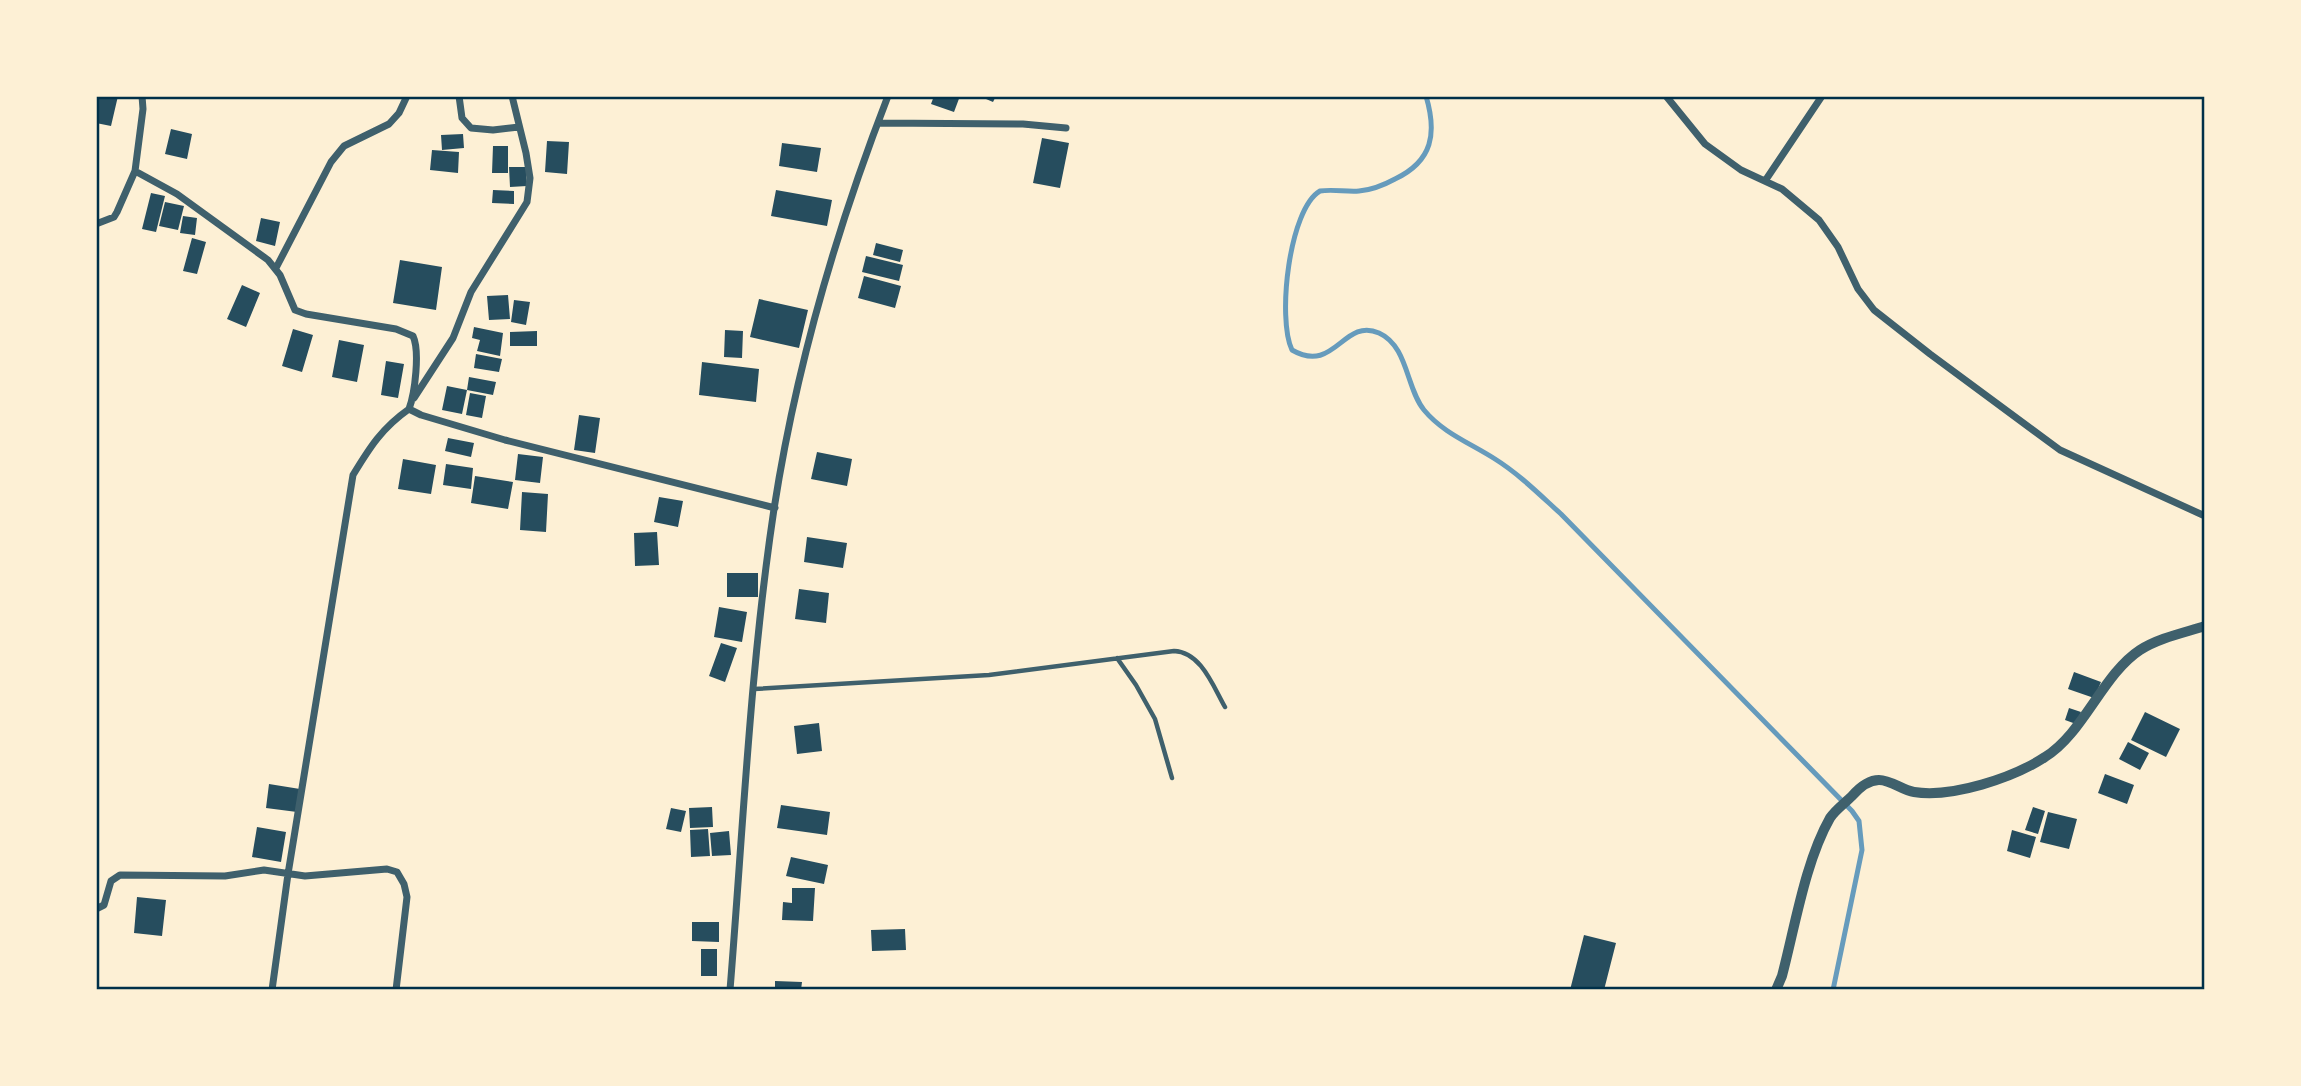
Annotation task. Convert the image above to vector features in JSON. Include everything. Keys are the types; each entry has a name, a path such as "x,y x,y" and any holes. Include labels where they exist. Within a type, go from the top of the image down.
{"street":[{"path":"96,224 114,217 135,171 144,109 142,96"},
{"path":"276,268 331,162 344,146 389,124 399,113 407,96"},
{"path":"459,96 462,118 471,128 493,130 519,127"},
{"path":"272,990 288,874 353,475 374,440 391,422 409,409 413,398 453,338 471,292 527,202 530,178 512,96"},
{"path":"730,990 759,623 775,508 799,378 822,287 861,165 888,96"},
{"path":"1666,96 1704,144 1741,170 1782,189 1819,220 1838,247 1858,289 1874,310 1930,354 2060,450 2205,516"},
{"path":"1765,181 1822,96"},
{"path":"878,123 1023,124 1066,128"},
{"path":"135,171 177,194 276,268 292,307 298,311 396,329 413,336 416,345 413,398"},
{"path":"409,409 506,440 775,508"},
{"path":"1776,990 1812,859 1831,816 1857,790 1879,780 1911,792 1941,792 1982,784 2030,767 2049,755 2066,737 2125,664 2138,652 2154,643 2205,626"},
{"path":"96,909 104,905 111,881 120,875 225,876 264,870 323,875 387,869 397,872 407,897 397,990"}],"lane":[{"path":"754,689 989,675 1174,650 1189,654 1201,666 1225,707"},
{"path":"1117,658 1155,719 1172,778"}],"building":[{"path":"97,96 118,96 111,126 96,123"},
{"path":"934,96 960,96 954,112 931,104"},
{"path":"979,96 996,96 993,102"},
{"path":"171,129 192,134 187,159 165,154"},
{"path":"463,134 464,148 442,150 441,135"},
{"path":"1042,138 1069,143 1060,188 1033,183"},
{"path":"547,141 569,142 567,174 545,172"},
{"path":"782,143 821,148 817,172 779,166"},
{"path":"493,146 508,146 508,173 492,173"},
{"path":"432,150 459,152 458,173 430,170"},
{"path":"509,167 526,167 527,186 510,187"},
{"path":"493,190 514,191 514,204 492,203"},
{"path":"776,190 832,200 827,226 771,216"},
{"path":"151,193 165,196 156,232 142,229"},
{"path":"165,202 184,206 178,230 159,226"},
{"path":"183,216 197,218 195,235 180,233"},
{"path":"261,218 280,222 275,246 256,241"},
{"path":"192,238 206,242 197,274 183,271"},
{"path":"876,243 903,250 900,262 873,255"},
{"path":"866,256 903,265 899,281 862,272"},
{"path":"400,260 442,267 436,310 393,303"},
{"path":"864,276 901,286 895,308 858,298"},
{"path":"242,285 260,293 246,327 227,319"},
{"path":"508,295 510,319 489,320 487,296"},
{"path":"759,299 808,310 799,348 750,337"},
{"path":"514,300 530,302 526,325 511,322"},
{"path":"474,327 503,333 500,356 477,351 480,340 472,338"},
{"path":"293,329 313,335 302,372 282,366"},
{"path":"725,330 743,331 742,358 724,357"},
{"path":"537,331 537,346 510,346 510,332"},
{"path":"339,340 364,345 357,382 332,377"},
{"path":"476,354 502,359 499,372 474,368"},
{"path":"386,361 404,364 398,398 381,395"},
{"path":"702,362 759,369 756,402 699,395"},
{"path":"469,377 496,382 493,395 467,390"},
{"path":"447,386 467,390 462,414 442,410"},
{"path":"470,393 486,396 482,418 466,415"},
{"path":"579,415 600,418 595,453 574,450"},
{"path":"448,438 474,443 471,457 445,451"},
{"path":"817,452 852,459 847,486 811,479"},
{"path":"518,454 543,457 540,483 515,480"},
{"path":"403,459 436,465 431,494 398,489"},
{"path":"446,464 473,468 471,489 443,485"},
{"path":"475,476 513,482 508,509 471,503"},
{"path":"522,492 548,494 546,532 520,530"},
{"path":"659,497 683,501 678,527 654,522"},
{"path":"657,532 659,565 635,566 634,533"},
{"path":"807,537 847,543 843,568 804,562"},
{"path":"727,573 758,573 758,597 727,597"},
{"path":"799,589 829,593 826,623 795,619"},
{"path":"719,607 747,612 742,642 714,637"},
{"path":"721,643 737,648 725,682 709,676"},
{"path":"2074,672 2101,682 2094,698 2068,689"},
{"path":"2069,708 2081,712 2076,724 2065,720"},
{"path":"2145,712 2180,729 2166,757 2131,740"},
{"path":"819,723 822,751 797,754 794,726"},
{"path":"2128,742 2149,753 2140,770 2119,759"},
{"path":"2105,774 2134,785 2127,804 2098,793"},
{"path":"269,784 300,789 297,812 266,808"},
{"path":"781,805 830,812 827,835 777,828"},
{"path":"712,807 713,827 690,828 689,808"},
{"path":"2033,807 2045,811 2038,834 2025,830"},
{"path":"671,808 686,811 681,832 666,829"},
{"path":"2048,812 2077,819 2069,849 2040,842"},
{"path":"257,827 286,832 281,862 252,857"},
{"path":"708,829 710,856 691,857 690,830"},
{"path":"2012,830 2036,837 2030,858 2007,851"},
{"path":"729,831 731,855 712,856 710,833"},
{"path":"791,857 828,865 824,884 786,876"},
{"path":"792,888 815,888 813,921 782,920 783,902 792,903"},
{"path":"137,897 166,900 162,936 134,933"},
{"path":"692,922 719,922 719,942 692,941"},
{"path":"905,929 906,950 872,951 871,930"},
{"path":"1584,935 1616,943 1604,990 1570,990"},
{"path":"701,949 717,949 717,976 701,976"},
{"path":"775,981 802,982 801,990 775,990"}],"waterway":[{"path":"1426,96 1431,134 1429,145 1417,164 1408,172 1369,190 1320,191 1309,202 1300,219 1286,291 1288,335 1292,350 1307,356 1319,356 1356,332 1367,330 1389,339 1401,357 1418,401 1431,418 1512,471 1561,514 1852,811 1859,821 1862,850 1833,990"}]}
